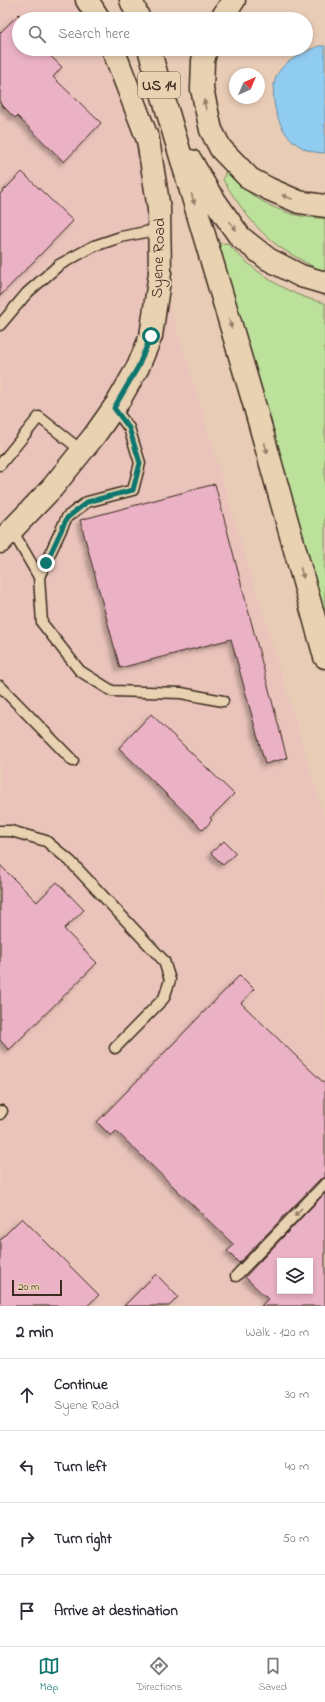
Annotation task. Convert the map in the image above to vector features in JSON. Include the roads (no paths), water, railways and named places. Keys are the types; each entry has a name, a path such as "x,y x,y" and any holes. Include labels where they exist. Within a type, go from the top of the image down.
{"main road":[{"path":"87,0 95,12"},
{"path":"131,0 136,12"},
{"path":"226,12 234,0"},
{"name":"Syene Road","path":"6,536 52,488 114,408 138,367 151,336 160,273 159,209 148,140 116,56"},
{"name":"US 14","path":"151,56 170,121"},
{"path":"204,56 202,89 211,130 221,149 250,179 299,202 325,206"},
{"path":"170,121 208,192 240,237 268,259 301,276 325,283"},
{"path":"170,121 253,400 325,657"}],"lane":[{"path":"0,325 27,293 58,264 94,246 121,237 160,230"},
{"path":"114,408 129,428 140,463 133,490 87,502 67,518 39,577 42,623 80,671 112,691 181,693 223,701"},
{"path":"0,465 39,417 82,451"},
{"path":"6,536 39,577"},
{"path":"0,686 73,761"},
{"path":"0,831 11,831 46,841 70,861 164,961 170,980 164,998 115,1048"},
{"path":"236,1276 325,1184"}],"water":[{"path":"325,46 325,153 303,148 295,143 286,134 277,117 273,96 276,77 283,66 298,56 313,56 313,48"}]}
